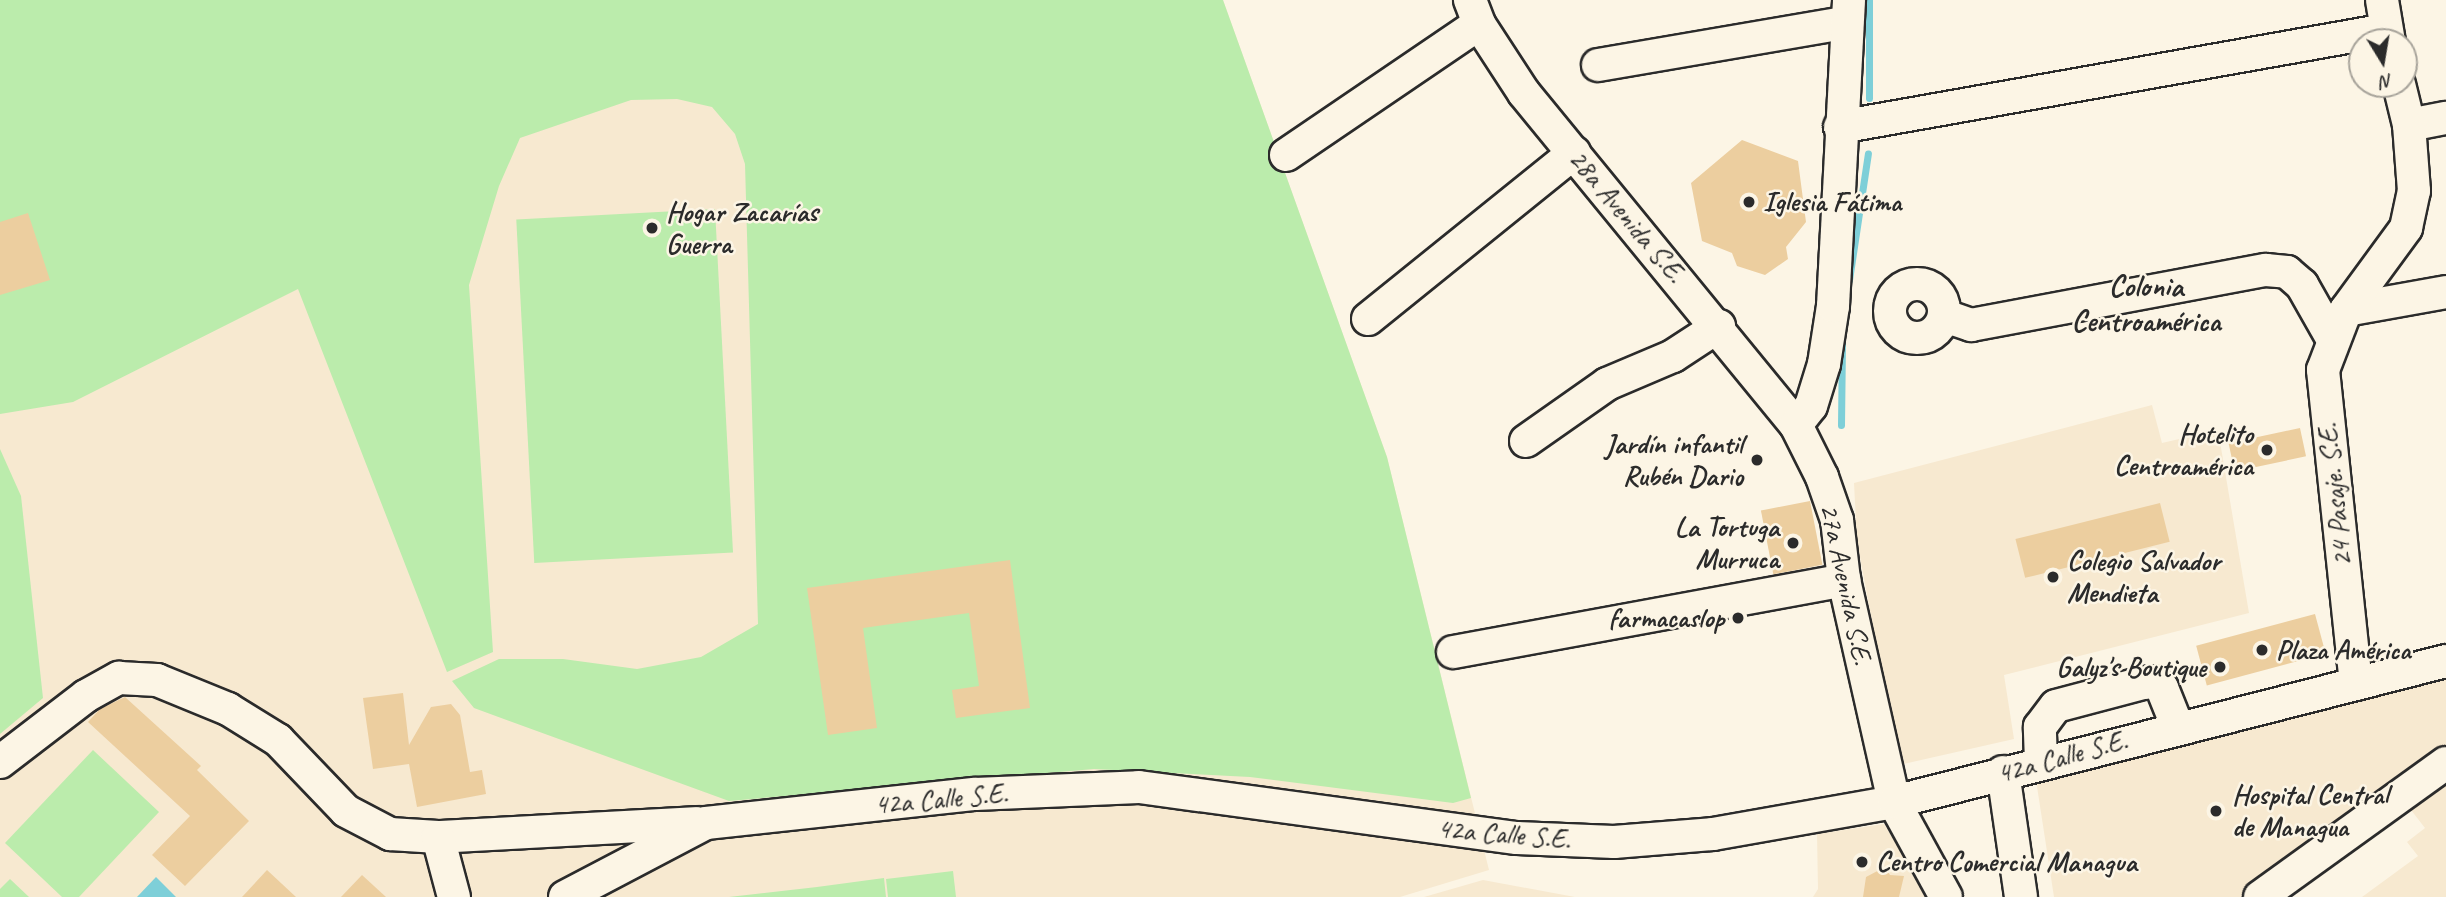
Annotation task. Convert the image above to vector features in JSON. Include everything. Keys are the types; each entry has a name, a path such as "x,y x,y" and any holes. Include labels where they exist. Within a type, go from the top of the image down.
{"street":[{"path":"1286,155 1475,12"},
{"name":"28a Avenida S.E.","path":"1475,12 1524,93 1719,326 1796,425"},
{"path":"1598,65 1847,12 1840,127 1839,233 1824,364 1811,406 1796,425"},
{"path":"1840,127 2048,90 2386,24"},
{"name":"24 Pasaje. S.E.","path":"2356,684 2324,383 2332,338 2346,310 2406,228 2414,191 2409,125 2402,98"},
{"path":"2409,125 2446,118"},
{"path":"1368,319 1574,153"},
{"path":"1945,316 1971,325 2266,270 2287,272 2302,285 2332,338"},
{"path":"2346,310 2446,292"},
{"path":"1526,441 1607,384 1673,356 1719,326"},
{"name":"27a Avenida S.E.","path":"1796,425 1822,477 1837,520 1844,580 1894,802 1946,897"},
{"path":"1453,652 1844,580"},
{"name":"42a Calle S.E.","path":"565,897 706,823 975,794 1139,787 1480,833 1614,842 1713,834 1894,802 2041,762 2446,661"},
{"path":"0,761 86,696 118,678 158,680 228,709 278,740 346,811 390,834 438,836 706,823"},
{"path":"2041,762 2040,727 2056,706 2143,683 2154,682 2162,688 2178,728"},
{"path":"2260,897 2446,762"},
{"path":"2004,772 2021,897"},
{"path":"438,836 454,897"}],"shaded area":[{"name":"Hogar Zacarías Guerra","path":"0,0 1223,0 1387,457 1489,870 1400,897 0,897"},
{"name":"Colegio Salvador Mendieta","path":"2152,405 2162,443 2218,430 2249,613 2004,675 2014,739 1899,765 1857,541 1854,483"},
{"name":"Hospital Central de Managua","path":"2446,674 2446,773 2266,897 2054,897 2036,780"},
{"path":"2446,785 2446,897 2362,897 2418,856 2407,842 2425,828 2411,810"},
{"name":"Centro Comercial Managua","path":"1884,824 1928,897 1813,897 1818,889 1817,834"},
{"path":"1483,880 1575,897 1424,897"}],"green space":[{"path":"0,0 1223,0 1387,457 1471,798 1453,803 1250,777 1094,769 729,801 474,708 452,681 499,659 563,659 637,669 701,657 758,624 745,164 735,134 712,107 677,99 631,100 520,138 499,186 469,285 493,652 447,672 298,289 73,402 0,414"},
{"path":"715,209 733,553 534,563 516,219"},
{"path":"0,449 21,496 43,698 0,734"},
{"path":"93,750 159,812 79,897 62,897 5,843"},
{"path":"953,871 956,897 888,897 886,879"},
{"path":"884,878 886,897 729,897 817,887"},
{"path":"10,879 29,897 0,897 0,889"}],"water":[{"path":"156,877 176,897 137,897"}],"building":[{"name":"Iglesia Fátima","path":"1742,140 1798,161 1806,222 1786,247 1788,259 1765,275 1737,266 1732,253 1702,241 1691,183"},
{"path":"28,213 50,280 0,295 0,222"},
{"name":"Hotelito Centroamérica","path":"2300,428 2306,456 2235,472 2229,443"},
{"path":"1810,501 1822,565 1773,574 1761,511"},
{"path":"2160,503 2170,542 2025,578 2015,539"},
{"path":"1010,560 1030,708 956,718 952,690 979,686 969,613 863,628 877,728 828,735 807,588"},
{"name":"Plaza América","path":"2315,614 2326,654 2207,685 2196,646"},
{"path":"403,693 409,745 431,707 451,704 460,715 470,772 482,770 486,794 417,807 409,764 373,769 363,698"},
{"path":"125,697 201,766 197,770 249,821 185,886 152,855 190,816 88,722 100,709"},
{"path":"1885,867 1890,875 1904,876 1899,897 1863,897 1866,877"},
{"path":"267,870 296,897 242,897"},
{"path":"362,875 386,897 341,897"}],"waterway":[{"path":"1869,0 1869,98"},
{"path":"1849,280 1868,153"},
{"path":"1841,425 1842,344"}],"place":[{"name":"Iglesia Fátima","path":"1749,202"},
{"name":"Hogar Zacarías Guerra","path":"652,228"},
{"name":"Hotelito Centroamérica","path":"2267,450"},
{"name":"Jardín infantil Rubén Dario","path":"1757,460"},
{"name":"La Tortuga Murruca","path":"1793,543"},
{"name":"Colegio Salvador Mendieta","path":"2053,577"},
{"name":"farmacaslop","path":"1738,618"},
{"name":"Plaza América","path":"2262,650"},
{"name":"Galyz's Boutique","path":"2220,667"},
{"name":"Hospital Central de Managua","path":"2216,811"},
{"name":"Centro Comercial Managua","path":"1862,862"}],"district":[{"name":"Colonia Centroamérica","path":"2146,303"}]}
